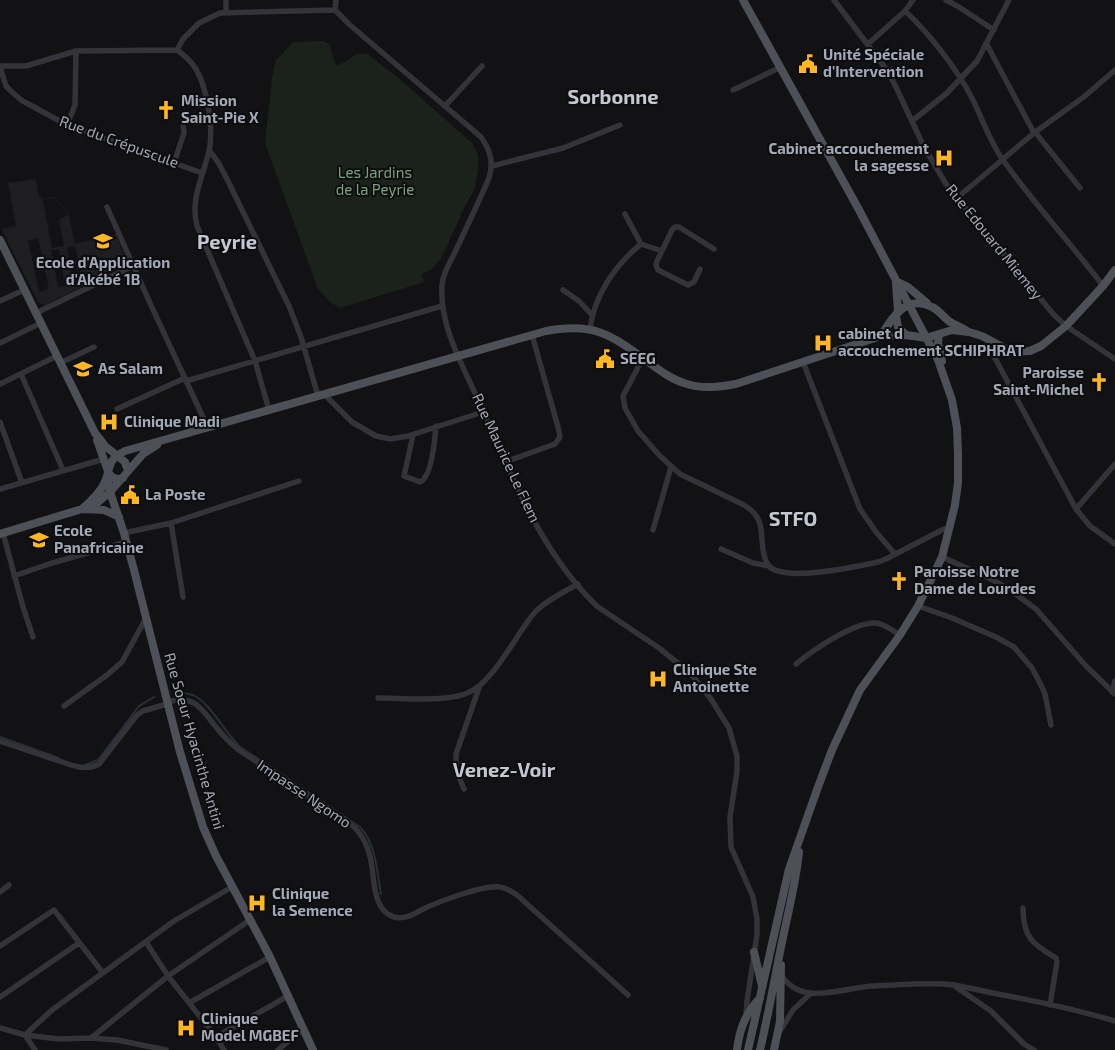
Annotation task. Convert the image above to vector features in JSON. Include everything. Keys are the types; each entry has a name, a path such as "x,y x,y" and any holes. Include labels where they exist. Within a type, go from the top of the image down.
{"main road":[{"path":"743,0 858,208 938,360 956,420 958,454 958,483 950,529 942,557 918,606 900,635 860,690 832,750 790,869 762,988"},
{"path":"0,240 95,433 113,457 127,465 116,496 117,514 108,511 86,509"},
{"path":"896,281 908,287 950,322 1012,352 1030,351 1045,344 1066,326 1103,286 1115,270"},
{"path":"896,281 898,327 927,349 945,380"},
{"path":"881,336 888,324 904,306 923,304 931,306"},
{"path":"940,313 945,321 938,343 945,380"},
{"path":"86,509 99,492 113,457 125,451 458,355 562,328 590,329 610,336 676,380 686,384 708,387 736,384 881,336 926,338 952,330 969,332"},
{"path":"1,534 86,509 110,492 143,454 163,441"},
{"path":"107,472 115,479 124,477"},
{"name":"Rue Soeur Hyacinthe Antini","path":"107,472 110,492 124,533 167,703 192,795 203,827 232,887 270,957 313,1050"},
{"path":"760,1050 771,1007 797,870 800,840"},
{"path":"774,1050 780,1021 781,948"},
{"path":"748,1050 763,997 754,952"},
{"path":"763,997 780,1021"},
{"path":"736,1050 740,1031 746,1016 754,1003 763,997"}],"street":[{"path":"226,0 226,12"},
{"path":"335,10 336,0"},
{"name":"Rue Edouard Miemey","path":"834,0 868,44 895,85 936,170 1054,315 1066,326 1115,359"},
{"path":"868,44 904,11 912,0"},
{"path":"946,0 994,30"},
{"path":"912,121 961,80 977,61 1008,0"},
{"path":"117,409 186,380 442,306 442,287 445,273 485,188 492,166 490,152 481,137 335,10 226,12 213,15 199,23 183,39 177,50"},
{"path":"904,11 920,24 967,88 1003,160 1103,286"},
{"path":"986,42 1035,132 1080,188"},
{"path":"0,66 26,66 76,51 177,50 196,68 202,83 210,122 209,150 194,206 196,226 255,361 269,410"},
{"path":"67,125 75,105 76,51"},
{"name":"Rue du Crépuscule","path":"0,66 6,86 21,100 67,125 96,137 202,173"},
{"path":"445,106 482,66"},
{"path":"733,90 781,67"},
{"path":"958,197 1035,132 1085,96 1115,70"},
{"path":"174,163 184,133 183,123"},
{"path":"492,166 563,148 620,126"},
{"path":"209,150 218,162 244,212 288,306 321,395 352,422 376,436 390,439 413,435 483,412"},
{"path":"107,207 208,428"},
{"path":"625,214 641,244 662,251"},
{"path":"700,269 694,282 685,285 658,270 656,265 672,230 680,227 714,249"},
{"path":"590,329 592,315 617,267 641,244"},
{"path":"36,313 132,263"},
{"path":"0,301 24,290"},
{"path":"563,290 579,301 592,315"},
{"name":"Rue Maurice Le Flem","path":"442,306 458,355 504,462 531,516 554,554 598,607 659,648 690,673 711,699 729,728 737,756 737,771 730,817 731,847 756,906 757,927 746,1001 746,1016"},
{"path":"0,343 41,323"},
{"path":"504,462 555,444 560,437 532,335"},
{"path":"992,341 993,356 1076,509 1090,526 1115,544"},
{"path":"0,384 58,359 94,347"},
{"path":"643,358 623,396 623,402 638,431 671,468 689,479 744,504 752,510 758,518 765,559 769,566"},
{"path":"803,362 860,509 872,527 895,554"},
{"path":"21,374 63,470"},
{"path":"0,422 22,483"},
{"path":"413,435 404,476 420,482 425,479 433,454 436,426"},
{"path":"0,489 113,457"},
{"path":"1076,509 1115,464"},
{"path":"652,530 671,468"},
{"path":"124,533 171,523 299,481"},
{"path":"171,523 183,597"},
{"path":"721,549 753,562 769,566 777,571 823,572 878,562 940,530 950,529"},
{"path":"1,534 33,636"},
{"path":"14,576 126,542"},
{"path":"942,557 990,578 1036,609 1086,666 1114,693"},
{"path":"378,698 453,697 465,694 480,685 506,654 524,626 541,607 578,584"},
{"path":"918,606 996,636 1014,647 1032,668 1041,685 1045,694 1051,725"},
{"path":"64,706 108,676 122,662 146,618"},
{"path":"796,664 843,633 863,625 880,624 900,635"},
{"path":"1114,693 1115,681"},
{"path":"464,789 456,770 456,754 480,685"},
{"name":"Impasse Ngomo","path":"0,741 78,767 94,766 99,764 143,711 181,699 198,705 228,741 239,750 354,826 367,848 376,894 379,902 388,914 393,917 404,918 433,905 483,888 503,888 517,896 628,995"},
{"path":"0,892 9,885"},
{"path":"24,1035 52,1010 174,921 232,887"},
{"path":"1023,908 1026,930 1034,945 1056,958 1050,1005"},
{"path":"0,946 53,910 56,911 103,973"},
{"path":"91,1038 168,976 250,920"},
{"path":"146,942 168,976 224,1050"},
{"path":"0,998 79,943"},
{"path":"189,1003 270,957"},
{"path":"782,976 787,984 810,994 871,986 919,984 954,986 1050,1005 1115,1021"},
{"path":"954,986 991,1011 1024,1044 1034,1050"},
{"path":"779,1032 793,1010 810,994"},
{"path":"216,1037 288,996"},
{"path":"0,1028 24,1035 59,1040 91,1038 122,1040 166,1050"},
{"path":"278,1050 304,1028"},
{"path":"24,1035 35,1050"}],"shaded area":[{"name":"Ecole d'Application d'Akébé 1B","path":"36,179 39,197 43,199 55,197 69,215 75,244 116,234 127,264 45,305 38,302 0,226 2,229 16,226 8,183 0,184","holes":["55,198 68,215 59,219 64,246 52,248 43,200","38,238 49,289 39,292 28,240","75,246 81,274 72,276 67,248","51,250 59,250 65,286 58,287"]}],"green space":[{"name":"Les Jardins de la Peyrie","path":"323,41 329,44 336,66 349,60 356,54 367,54 396,76 472,143 478,155 475,188 442,257 431,270 421,274 424,282 340,308 330,302 318,289 265,143 272,78 276,60 293,42"}],"waterway":[{"path":"176,692 191,694 201,700 239,746 360,827 373,849 381,894"},
{"path":"85,765 98,760 139,706 154,697"},
{"path":"0,737 59,758"}],"place":[{"name":"Unité Spéciale d'Intervention","path":"808,64"},
{"name":"Mission Saint-Pie X","path":"166,110"},
{"name":"Cabinet accouchement la sagesse","path":"944,158"},
{"name":"Ecole d'Application d'Akébé 1B","path":"103,241"},
{"name":"cabinet d accouchement SCHIPHRAT","path":"823,343"},
{"name":"SEEG","path":"605,359"},
{"name":"As Salam","path":"83,369"},
{"name":"Paroisse Saint-Michel","path":"1099,382"},
{"name":"Clinique Madi","path":"109,422"},
{"name":"La Poste","path":"130,495"},
{"name":"Ecole Panafricaine","path":"39,540"},
{"name":"Paroisse Notre Dame de Lourdes","path":"899,581"},
{"name":"Clinique Ste Antoinette","path":"658,679"},
{"name":"Clinique la Semence","path":"257,903"},
{"name":"Clinique Model MGBEF","path":"186,1028"}],"district":[{"name":"Sorbonne","path":"613,97"},
{"name":"Peyrie","path":"227,242"},
{"name":"STFO","path":"793,519"},
{"name":"Venez-Voir","path":"504,770"}]}
